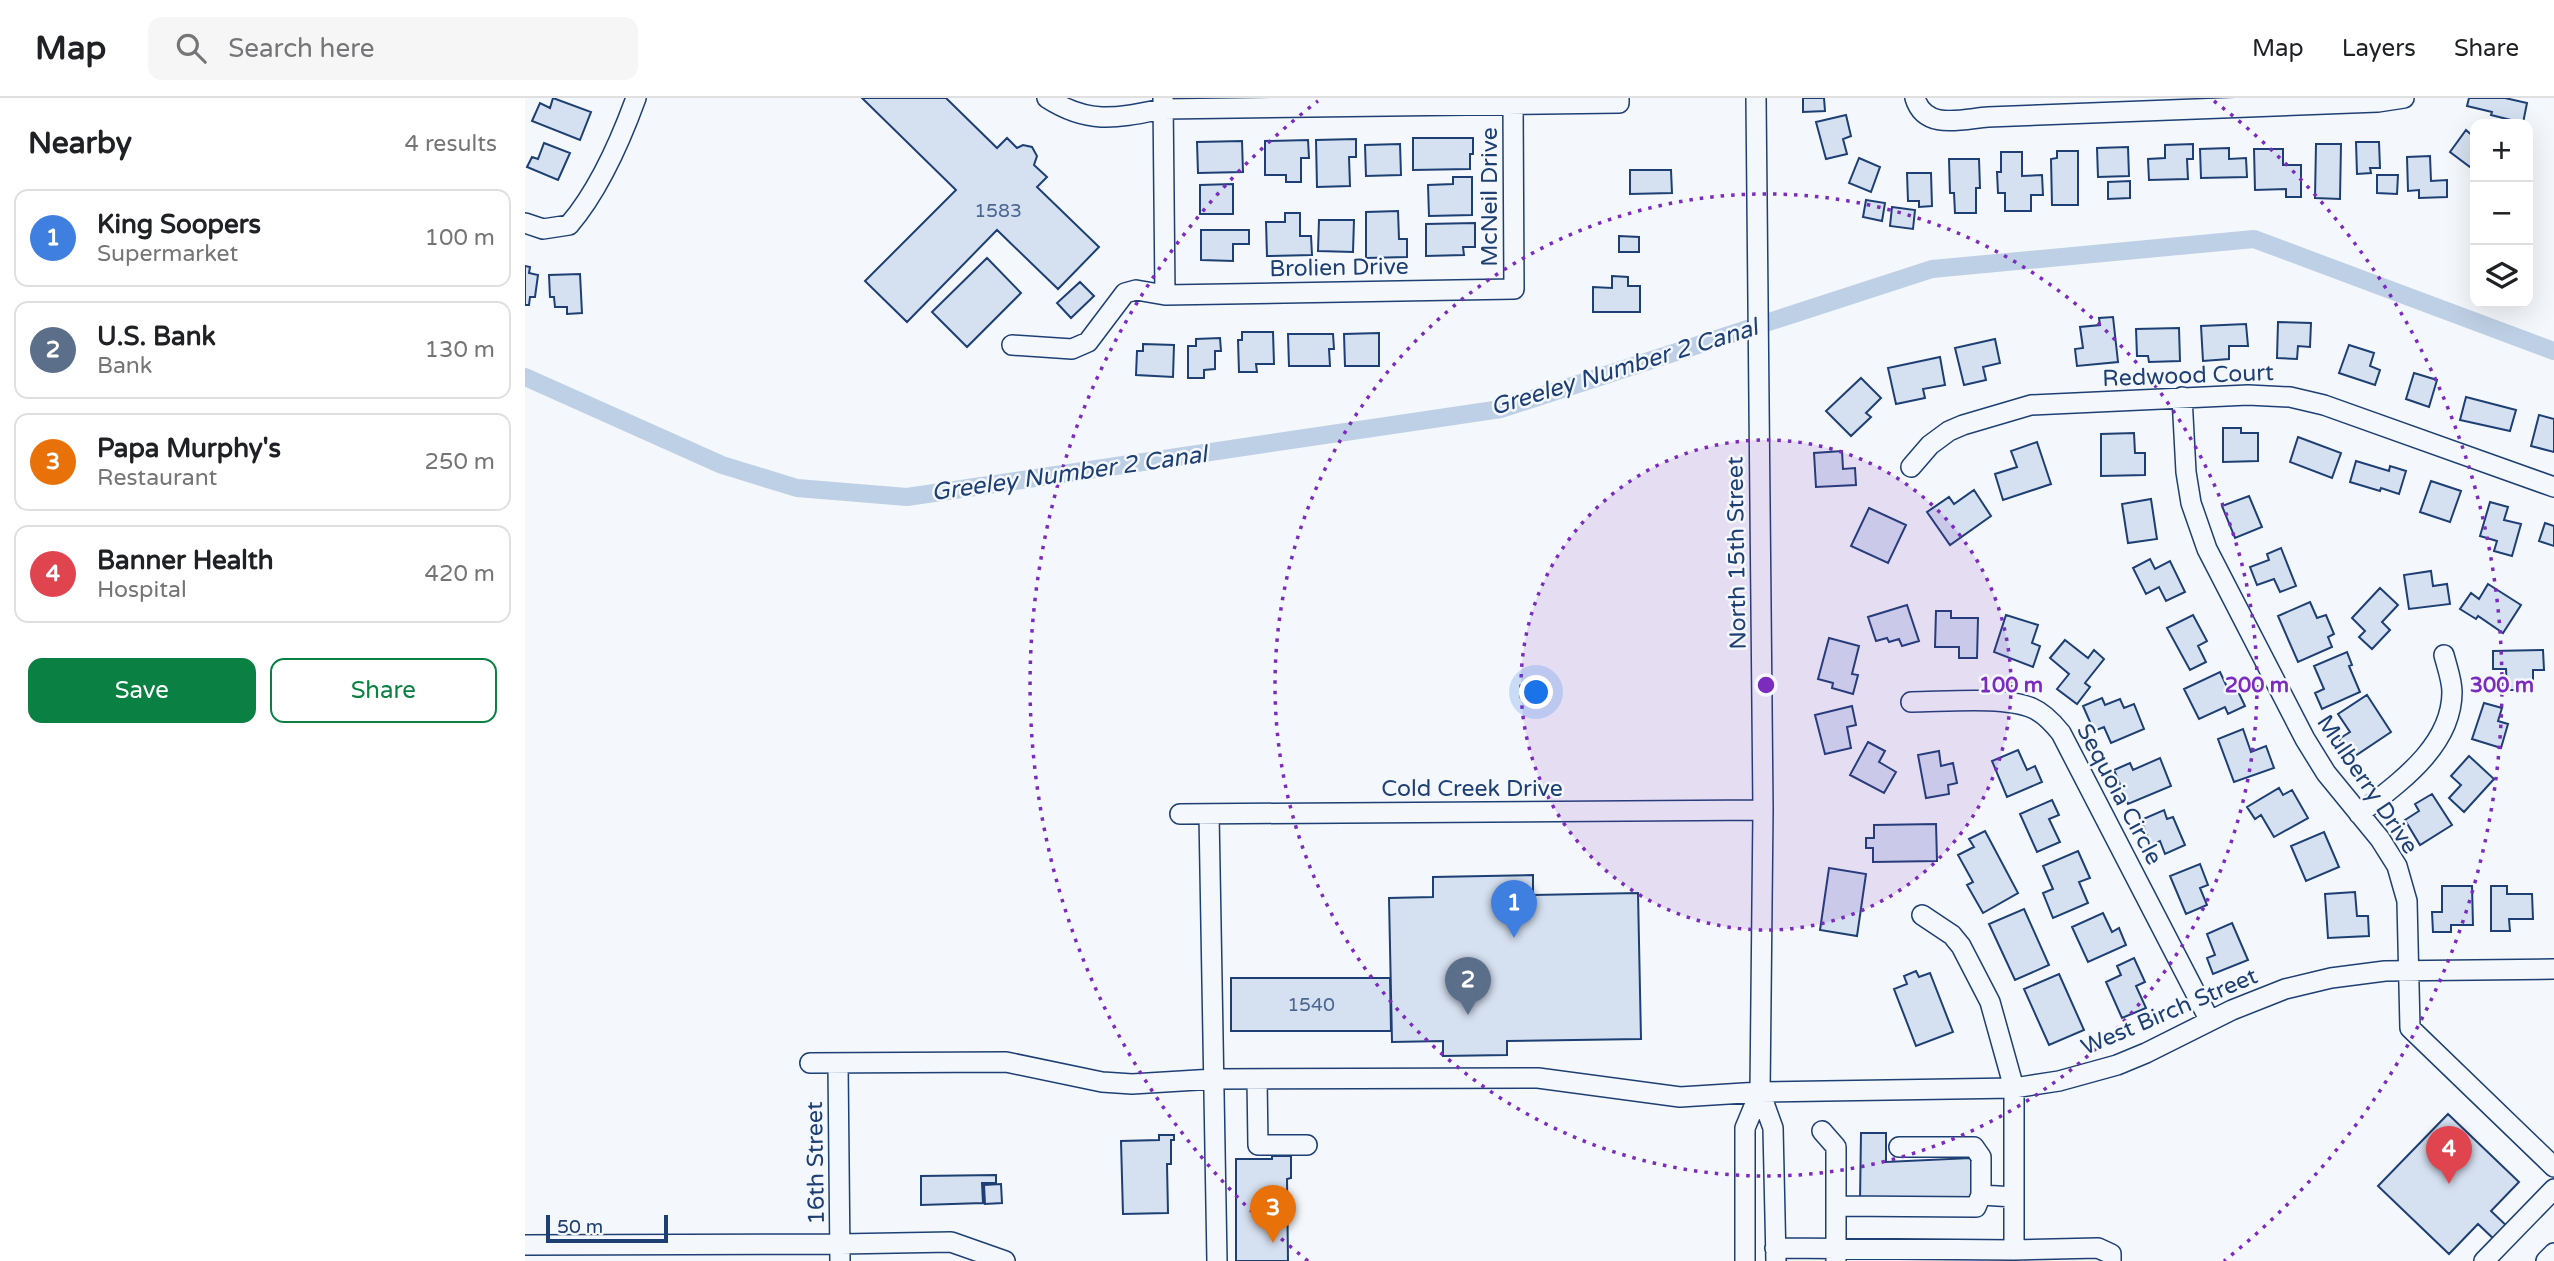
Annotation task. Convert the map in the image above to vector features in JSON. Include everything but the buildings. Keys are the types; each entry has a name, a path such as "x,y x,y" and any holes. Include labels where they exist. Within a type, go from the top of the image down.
{"street":[{"path":"525,223 543,229 569,225 582,210 624,131 636,98"},
{"path":"1047,98 1066,111 1116,118 1163,103 1513,104 1619,100"},
{"path":"1116,98 1116,118"},
{"name":"North 15th Street","path":"1756,98 1763,810 1760,1092 1773,1128 1776,1255"},
{"path":"1919,106 1941,121 2002,116 2378,102 2404,98"},
{"path":"1163,103 1165,295"},
{"name":"McNeil Drive","path":"1513,104 1514,289"},
{"name":"Brolien Drive","path":"1012,345 1072,349 1081,347 1088,342 1125,293 1136,290 1165,295 1514,289"},
{"name":"Redwood Court","path":"1911,467 1930,445 1949,431 2031,405 2248,395 2307,400 2554,487"},
{"name":"Mulberry Drive","path":"2182,397 2186,472 2191,503 2207,549 2305,738 2326,773 2392,857 2404,887 2407,901 2410,1028 2554,1167"},
{"path":"2359,814 2415,767 2443,729 2452,691 2444,655"},
{"name":"Sequoia Circle","path":"1911,702 2013,702 2035,709 2054,723 2210,1021"},
{"name":"Cold Creek Drive","path":"1180,814 1763,810"},
{"path":"1209,814 1217,1261"},
{"path":"1922,915 1952,935 1975,970 1990,1002 2014,1088 2014,1250"},
{"name":"West Birch Street","path":"810,1063 1006,1062 1102,1082 1159,1084 1214,1079 1538,1078 1680,1097 1760,1092 2014,1088 2059,1081 2117,1065 2261,998 2302,984 2358,973 2554,969"},
{"name":"16th Street","path":"838,1064 840,1253"},
{"path":"1257,1079 1258,1145 1307,1145"},
{"name":"North 15th Street","path":"1745,1261 1745,1128 1760,1092"},
{"path":"1822,1131 1836,1147 1836,1255"},
{"path":"1836,1206 1976,1207 1981,1195 1981,1157 1973,1147 1899,1147"},
{"path":"2484,1261 2554,1189"},
{"path":"1981,1195 2014,1197"},
{"path":"525,1245 840,1253 951,1241 1005,1261"},
{"path":"1776,1255 1976,1256 2014,1250 2098,1248 2111,1254 2111,1261"},
{"path":"2546,1261 2554,1253"}],"waterway":[{"name":"Greeley Number 2 Canal","path":"525,377 722,465 797,488 907,497 1501,409 1932,269 2254,239 2554,351"}],"place":[{"name":"King Soopers","path":"1514,938"},
{"name":"U.S. Bank","path":"1468,1015"},
{"name":"Banner Health","path":"2449,1184"},
{"name":"Papa Murphy's","path":"1273,1243"}]}
